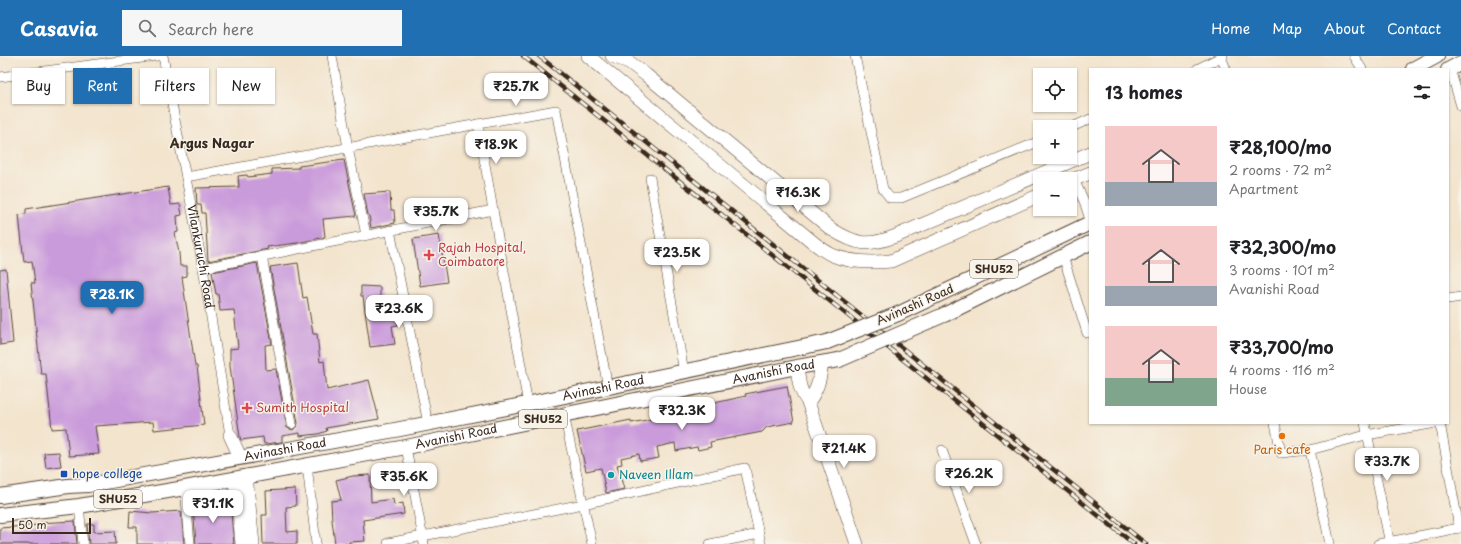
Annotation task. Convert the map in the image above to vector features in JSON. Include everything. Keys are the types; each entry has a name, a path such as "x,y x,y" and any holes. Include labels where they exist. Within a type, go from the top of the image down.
{"main road":[{"path":"588,56 814,243 832,255 871,263 891,261 1033,198"},
{"path":"612,56 629,62 646,75 831,229 849,240 864,243 881,242 1089,154"},
{"path":"1415,68 1437,56"},
{"path":"1077,178 1089,173"},
{"name":"Avinashi Road","path":"1,496 68,486 88,485 428,424 827,342 898,314 1089,223"},
{"name":"Avinashi Road","path":"839,360 946,314 1089,243"},
{"name":"Avanishi Road","path":"2,515 79,506 185,488 406,447 797,367 839,360"},
{"path":"808,402 815,394 819,384 822,363"},
{"path":"797,367 799,385 802,394 808,402 857,544"},
{"path":"593,391 597,408"},
{"path":"502,410 505,427"},
{"name":"Vilankuruchi Road","path":"230,434 235,458"},
{"path":"240,477 238,499 242,544"},
{"path":"240,477 252,544"},
{"path":"1,496 2,515"}],"street":[{"path":"0,76 156,56"},
{"name":"Vilankuruchi Road","path":"163,56 203,268 230,434"},
{"path":"332,56 348,148 366,235"},
{"path":"855,56 882,189 890,198 901,198 1033,144"},
{"path":"1199,68 1222,56 1226,68"},
{"path":"1354,56 1361,68"},
{"path":"1453,67 1461,106"},
{"path":"186,177 556,110 608,388"},
{"path":"1077,125 1089,119"},
{"path":"478,124 528,404"},
{"path":"650,178 684,372"},
{"path":"1077,189 1084,201 1089,217"},
{"path":"203,268 493,210"},
{"path":"390,230 428,424"},
{"path":"262,256 292,424"},
{"path":"1062,256 1087,333"},
{"path":"1449,299 1461,297"},
{"path":"564,415 592,544"},
{"path":"1275,424 1281,453 1310,450 1366,435 1433,424"},
{"path":"1364,424 1389,543"},
{"path":"1378,544 1460,528 1439,424"},
{"path":"406,447 423,540"},
{"path":"942,450 976,544"},
{"path":"1310,450 1330,544"},
{"path":"308,465 316,544"},
{"path":"388,543 423,540 746,468 761,544"},
{"path":"185,488 190,544"},
{"path":"79,506 83,544"},
{"path":"710,544 759,534"}],"building":[{"path":"344,160 356,216 323,219 325,237 267,247 268,249 208,261 205,213 202,213 201,205 197,205 196,188 239,187 238,176 247,175 248,177 272,174 272,169 299,168 299,166"},
{"path":"168,187 171,205 180,204 182,215 177,216 178,232 175,233 180,266 187,266 187,276 182,277 195,366 197,366 204,425 154,430 153,422 95,426 99,454 69,456 66,428 52,429 46,374 41,374 31,283 35,283 32,261 24,262 19,215 26,214 26,209"},
{"path":"390,192 391,210 394,210 395,223 371,228 364,194"},
{"path":"439,235 447,282 420,286 413,239"},
{"path":"257,263 272,344 265,345 266,370 276,369 287,428 293,430 298,423 270,267 298,263 303,298 307,297 313,334 317,334 320,362 324,361 327,390 369,380 379,419 326,428 327,431 318,434 300,436 300,433 282,436 282,442 264,444 263,437 241,440 230,366 230,349 238,348 234,310 220,311 218,294 216,294 212,272"},
{"path":"6,269 13,343 0,345 0,270"},
{"path":"361,286 380,287 380,300 383,312 396,310 398,325 392,326 395,344 370,347 363,296 361,296"},
{"path":"787,386 794,422 767,427 762,432 710,442 711,447 698,450 697,447 676,451 675,443 657,447 659,458 640,461 639,454 621,458 622,464 617,465 624,489 606,493 601,468 586,471 577,431 631,420 631,423 652,419 651,417 746,396 745,394"},
{"path":"59,452 61,466 46,468 44,453"},
{"path":"370,475 371,502 393,499 394,505 403,503 404,514 363,520 365,541 349,542 349,544 335,544 331,501 341,500 336,480 353,476"},
{"path":"295,489 296,506 286,507 287,532 297,531 297,544 263,544 262,515 267,515 266,491"},
{"path":"230,504 234,544 196,544 193,506"},
{"path":"130,511 152,513 181,511 184,544 137,544 137,527 129,527"},
{"path":"75,521 77,544 0,544 0,528 38,525 38,523"},
{"path":"87,524 94,524 94,532 115,531 116,544 89,544"}],"railway":[{"path":"523,56 1134,544"},
{"path":"539,56 1146,544"}],"place":[{"name":"Rajah Hospital, Coimbatore","path":"429,255"},
{"name":"Sumith Hospital","path":"247,408"},
{"name":"Paris cafe","path":"1282,436"},
{"name":"hope college","path":"64,474"},
{"name":"Naveen Illam","path":"611,475"}],"district":[{"name":"Argus Nagar","path":"212,143"}]}
